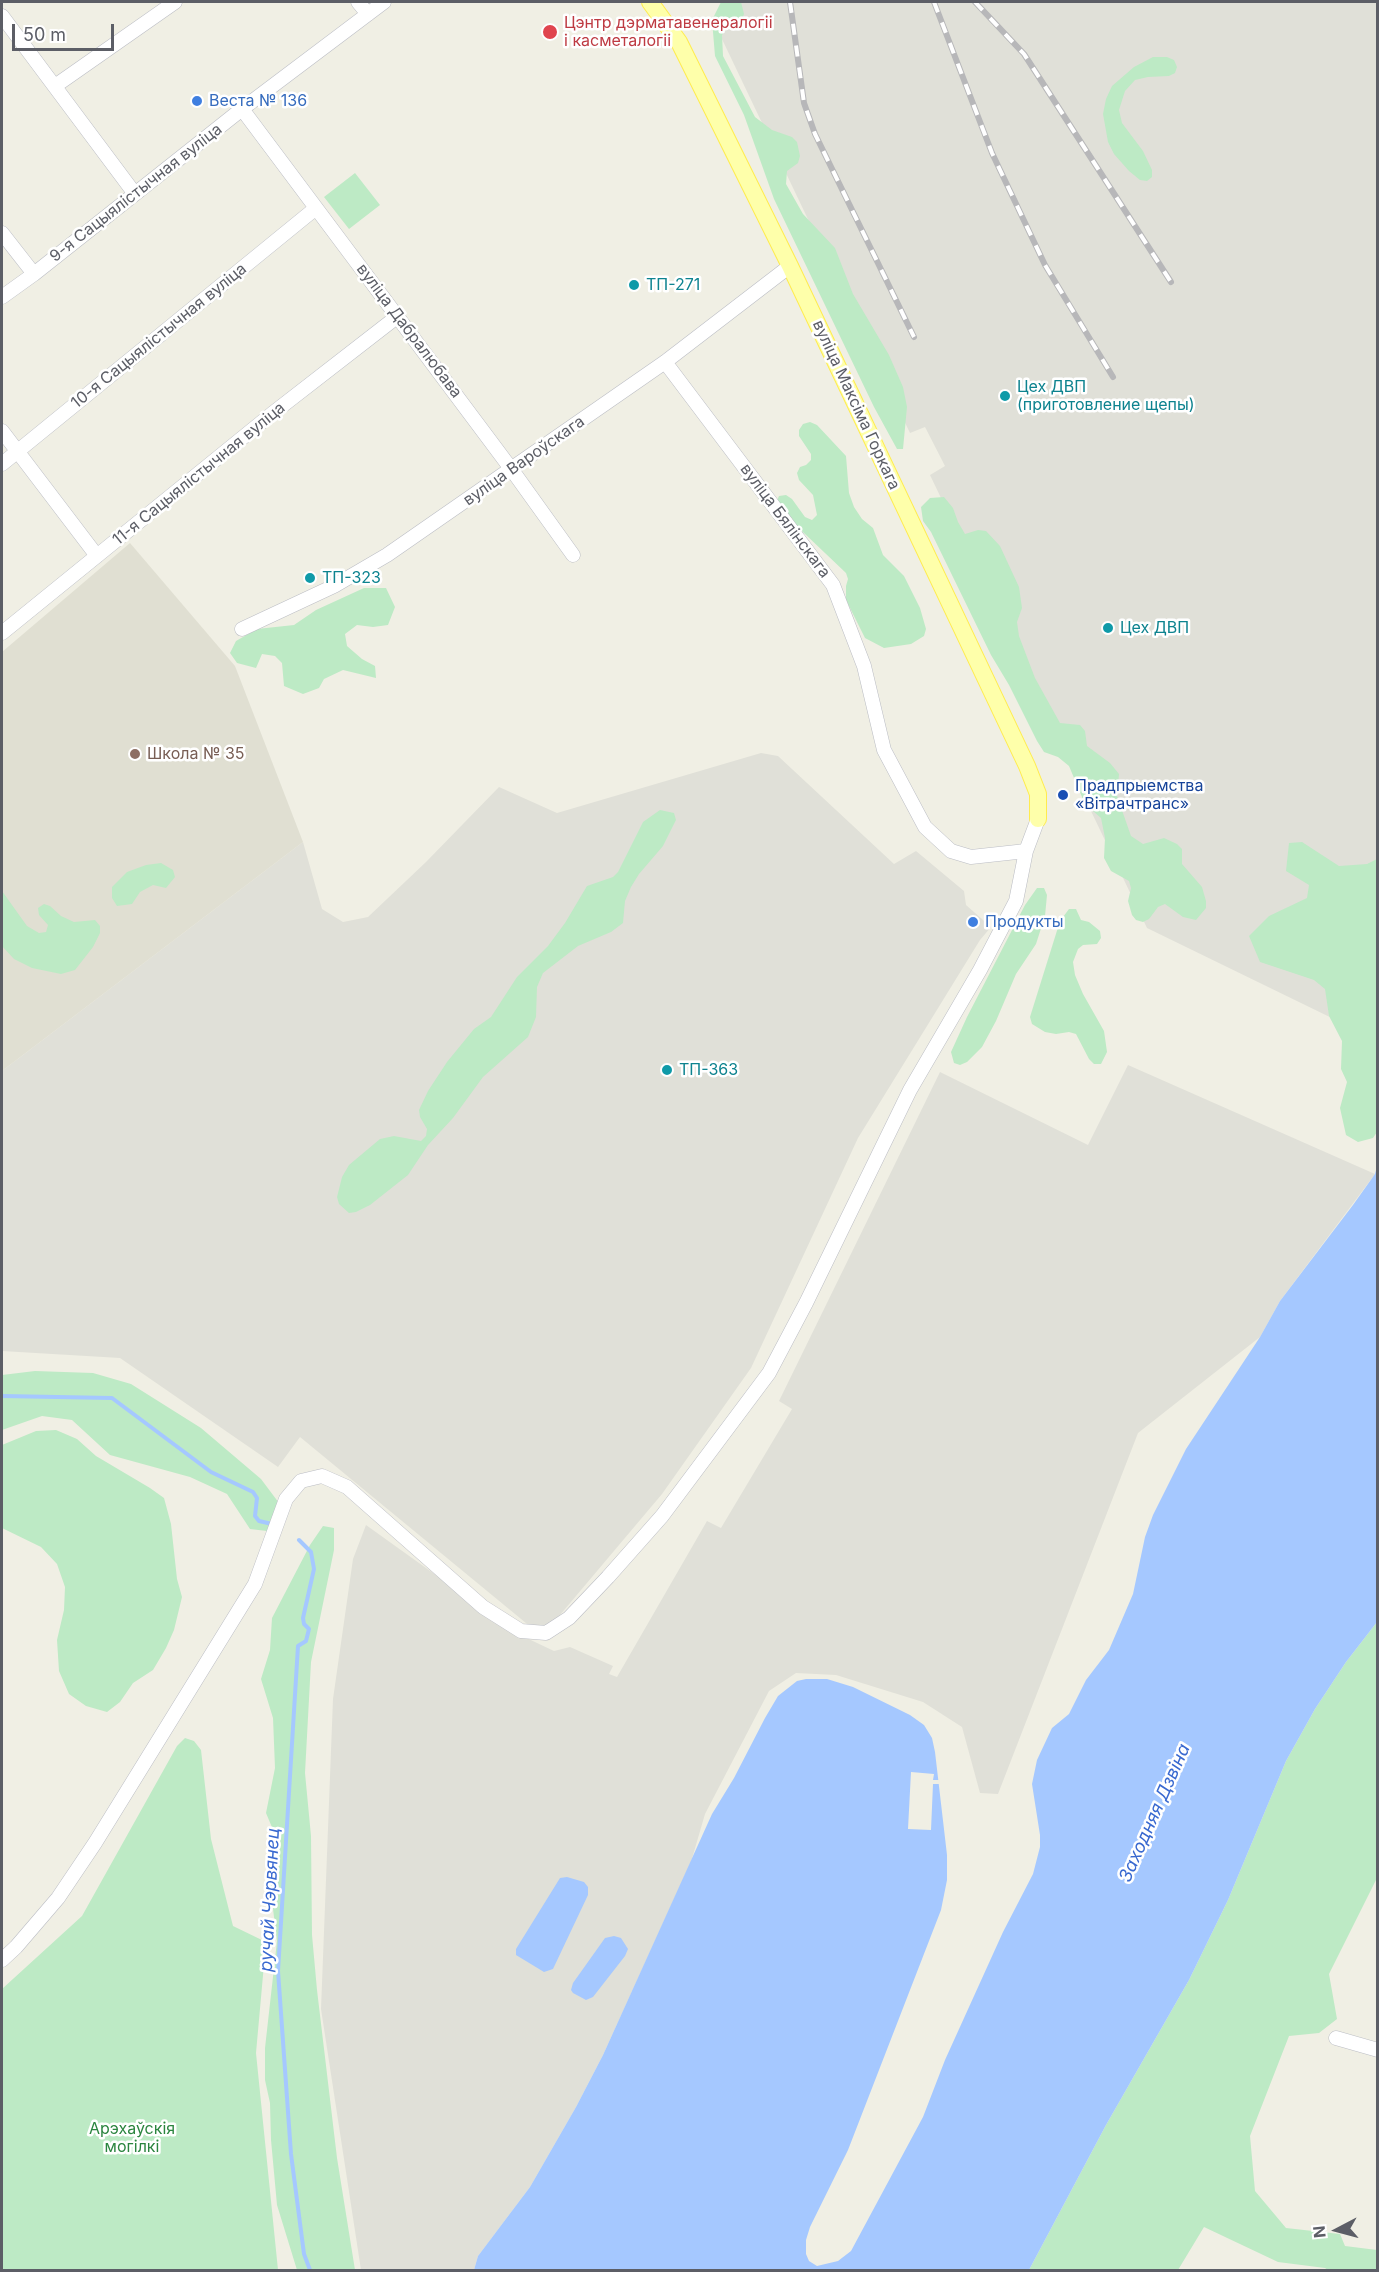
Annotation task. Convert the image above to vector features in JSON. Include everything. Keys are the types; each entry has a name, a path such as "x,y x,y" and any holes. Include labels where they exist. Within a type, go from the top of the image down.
{"main road":[{"name":"вуліца Максіма Горкага","path":"650,2 679,42 790,266 1027,766 1038,794 1038,819"}],"street":[{"path":"55,86 175,2"},
{"path":"358,2 368,14"},
{"name":"9-я Сацыялістычная вуліца","path":"2,297 242,109 384,2"},
{"path":"2,16 135,194"},
{"name":"вуліца Дабралюбава","path":"242,109 398,316 573,555"},
{"name":"10-я Сацыялістычная вуліца","path":"2,464 316,208"},
{"path":"2,233 34,274"},
{"name":"вуліца Вароўскага","path":"242,629 334,586 387,555 665,362 790,266"},
{"name":"11-я Сацыялістычная вуліца","path":"2,633 273,412 398,316"},
{"name":"вуліца Бялінскага","path":"665,362 833,585 864,666 884,750 925,826 951,850 971,857 1026,851"},
{"path":"2,431 97,556"},
{"path":"2,1960 16,1947 57,1898 95,1843 255,1584 286,1499 301,1481 322,1476 347,1487 483,1607 521,1631 546,1633 568,1618 608,1577 662,1516 769,1373 822,1272 910,1090 980,970 1016,901 1026,851 1038,819"},
{"path":"1336,2037 1377,2050"}],"shaded area":[{"path":"739,2 1377,2 1378,944 1340,1022 1147,928 930,475 945,466 925,427 910,433 721,37 719,17"},
{"name":"Школа № 35","path":"130,543 235,666 303,842 2,1071 2,652"},
{"path":"761,753 778,756 894,864 916,851 964,891 966,905 991,927 980,940 858,1138 751,1368 662,1494 549,1628 532,1628 300,1437 278,1467 120,1358 2,1351 2,1071 303,842 322,909 343,922 368,917 426,862 499,787 557,813"},
{"path":"1128,1065 1375,1174 1280,1301 1260,1337 1138,1433 998,1794 980,1793 962,1727 923,1702 836,1675 796,1673 769,1691 705,1814 691,1862 603,2055 530,2187 478,2256 474,2270 361,2270 321,2009 333,1699 353,1559 366,1525 518,1634 554,1651 570,1647 613,1666 609,1674 617,1677 707,1521 721,1528 792,1409 779,1401 940,1072 1088,1145"}],"green space":[{"path":"721,2 741,2 744,14 739,27 726,29 722,35 723,56 755,117 772,130 792,137 797,142 800,156 798,163 787,171 786,184 803,214 835,248 853,294 889,355 903,387 907,407 903,449 897,449 874,407 774,199 744,115 715,56 712,20"},
{"path":"1153,57 1167,57 1174,60 1177,67 1175,73 1169,76 1135,80 1125,91 1119,110 1122,123 1143,151 1152,170 1152,177 1147,181 1140,180 1129,171 1114,154 1108,142 1103,114 1112,86 1134,67"},
{"path":"355,173 380,205 349,229 324,197"},
{"path":"810,422 817,425 846,456 849,493 854,507 862,519 873,528 883,555 904,576 920,608 926,629 924,636 911,644 884,648 865,638 846,600 848,579 846,573 784,514 776,503 779,496 786,495 792,499 805,517 812,520 817,515 813,495 799,480 797,473 800,467 811,460 811,454 799,436 799,430 803,424"},
{"path":"944,497 953,508 965,534 978,530 986,531 1000,546 1019,587 1022,608 1017,622 1019,636 1035,678 1060,723 1080,725 1085,731 1087,746 1110,763 1119,774 1117,796 1131,836 1143,844 1164,838 1182,849 1182,864 1202,887 1206,901 1206,908 1196,920 1183,917 1165,904 1158,907 1149,919 1143,922 1136,920 1132,915 1128,901 1131,888 1129,881 1111,871 1104,858 1105,838 1101,818 1085,804 1069,766 1058,757 1044,752 1037,741 991,655 931,532 923,521 921,507 930,498"},
{"path":"364,588 386,588 395,607 388,625 373,627 357,625 345,634 347,646 362,659 375,666 376,678 343,670 324,679 319,688 303,694 284,686 282,663 275,656 262,654 256,668 237,663 230,653 236,641 257,629 294,625 316,610"},
{"path":"660,810 674,813 676,820 663,846 631,887 625,901 623,923 611,932 578,946 543,973 537,987 536,1017 528,1037 483,1077 453,1118 428,1145 408,1175 370,1205 349,1213 339,1204 337,1197 342,1177 349,1165 380,1139 394,1136 421,1141 426,1136 427,1129 419,1110 447,1062 474,1029 491,1017 517,977 548,946 587,886 613,877 618,872 643,822"},
{"path":"1302,842 1339,866 1367,864 1377,859 1377,1132 1373,1138 1358,1142 1346,1135 1340,1108 1347,1082 1341,1069 1342,1041 1329,1016 1325,989 1314,980 1260,962 1249,936 1269,916 1307,898 1309,885 1286,871 1289,843"},
{"path":"161,863 173,870 175,877 166,888 153,885 140,892 132,904 117,906 112,898 112,887 127,872 146,865"},
{"path":"1037,888 1044,888 1047,895 1045,916 1036,944 1016,974 982,1047 967,1062 960,1065 954,1063 951,1052 967,1017 1025,905"},
{"path":"2,891 27,926 39,933 46,932 48,925 39,915 38,908 44,904 74,922 95,920 100,926 100,933 93,947 75,970 61,974 32,968 14,959 2,946"},
{"path":"1069,909 1076,909 1081,920 1089,922 1100,931 1101,938 1097,944 1083,945 1078,949 1073,962 1075,975 1083,994 1104,1031 1107,1052 1101,1064 1094,1064 1089,1059 1076,1034 1045,1032 1032,1024 1030,1017 1060,921"},
{"path":"35,1371 93,1373 131,1384 201,1428 261,1479 282,1507 272,1524 267,1531 250,1529 227,1494 190,1477 110,1455 72,1420 42,1416 2,1430 2,1375"},
{"path":"56,1430 77,1439 96,1456 164,1498 171,1524 177,1579 182,1597 174,1630 153,1670 133,1683 120,1702 107,1712 86,1706 69,1694 59,1671 57,1640 64,1610 65,1587 57,1564 41,1547 2,1528 2,1445 36,1431"},
{"path":"323,1526 334,1528 334,1550 311,1662 305,1773 311,1836 312,1935 317,1990 337,2158 355,2270 297,2270 277,2205 270,2103 265,2080 265,2048 277,1941 269,1877 279,1844 266,1813 275,1768 273,1718 261,1679 270,1650 272,1618 310,1545"},
{"path":"1377,1622 1377,1878 1329,1974 1337,2019 1319,2033 1289,2036 1250,2136 1255,2191 1286,2228 1340,2234 1345,2246 1377,2250 1377,2270 1328,2270 1278,2262 1204,2227 1178,2270 1029,2270 1106,2125 1189,1980 1228,1900 1286,1761 1315,1709 1346,1662"},
{"name":"Арэхаўскія могілкі","path":"185,1738 194,1741 201,1750 211,1839 233,1926 266,1942 256,2053 278,2270 2,2270 2,1989 82,1916 177,1746"}],"water":[{"name":"Заходняя Дзвіна","path":"1377,1166 1377,1622 1346,1662 1315,1709 1286,1761 1228,1900 1189,1980 1106,2125 1029,2270 474,2270 478,2256 530,2187 576,2107 603,2055 712,1814 734,1778 765,1718 778,1696 797,1681 806,1679 827,1679 853,1687 910,1715 924,1725 932,1738 935,1752 947,1855 947,1880 941,1910 848,2150 810,2227 806,2240 806,2254 809,2261 817,2266 838,2261 851,2251 923,2117 945,2060 1003,1932 1033,1874 1040,1847 1032,1784 1037,1760 1052,1728 1069,1714 1086,1680 1109,1650 1133,1594 1145,1537 1153,1515 1186,1449 1260,1337 1280,1301 1353,1205 1375,1174"},
{"path":"567,1877 584,1882 588,1887 588,1895 553,1969 544,1972 516,1955 516,1949 560,1878"},
{"path":"614,1936 621,1938 628,1949 625,1956 593,1997 586,2000 573,1993 571,1990 573,1983 605,1938"}],"pier":[{"path":"911,1772 934,1774 933,1780 939,1780 939,1784 933,1784 931,1830 908,1829"}],"waterway":[{"name":"ручай Чэрвянец","path":"2,1396 112,1398 211,1472 253,1492 257,1498 255,1516 259,1521 272,1524"},
{"name":"ручай Чэрвянец","path":"299,1540 311,1552 314,1569 303,1618 304,1624 309,1629 306,1641 298,1646 278,1971 291,2154 304,2254 310,2270"}],"railway":[{"path":"790,2 804,103 815,134 914,337"},
{"path":"934,2 992,153 1045,265 1113,377"},
{"path":"975,2 1024,54 1171,282"}],"place":[{"name":"Цэнтр дэрматавенералогіі і касметалогіі","path":"550,32"},
{"name":"Веста № 136","path":"197,101"},
{"name":"ТП-271","path":"634,285"},
{"name":"Цех ДВП (приготовление щепы)","path":"1005,396"},
{"name":"ТП-323","path":"310,578"},
{"name":"Цех ДВП","path":"1108,628"},
{"name":"Школа № 35","path":"135,754"},
{"name":"Прадпрыемства «Вітрачтранс»","path":"1063,795"},
{"name":"Продукты","path":"973,922"},
{"name":"ТП-363","path":"667,1070"}]}
